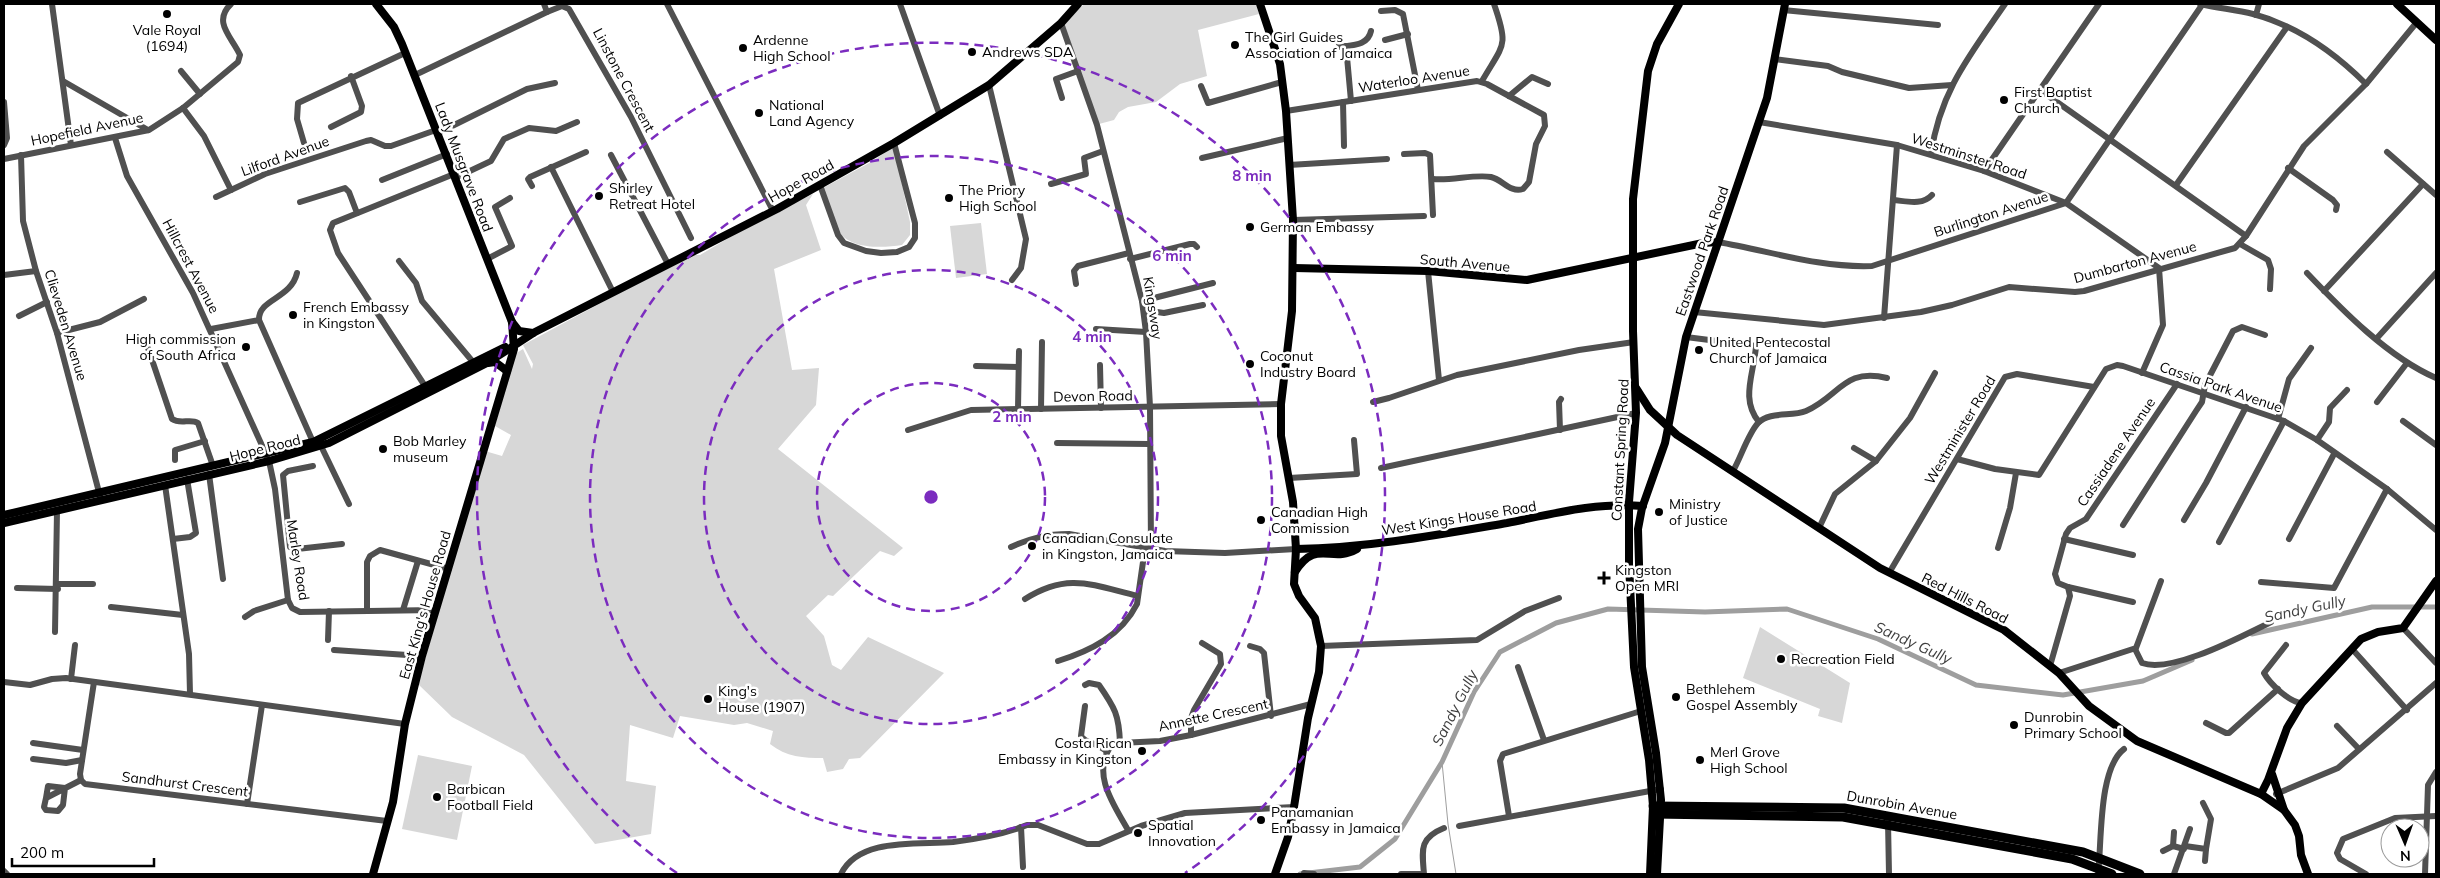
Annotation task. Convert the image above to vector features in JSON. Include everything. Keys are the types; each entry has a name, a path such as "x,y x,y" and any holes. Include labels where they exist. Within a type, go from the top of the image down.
{"highway":[{"name":"Dunrobin Avenue","path":"1657,810 1844,808 1889,821 2072,859 2098,871 2112,874"},
{"name":"Dunrobin Avenue","path":"1889,821 2066,848 2100,857 2140,874"}],"main road":[{"name":"Lady Musgrave Road","path":"376,4 394,27 406,53 512,322 514,345"},
{"path":"1260,4 1280,64 1286,110 1293,220 1294,268 1292,310 1281,404 1281,436 1293,502 1296,590 1315,618 1321,646 1319,672 1311,704 1294,807 1288,837 1276,871"},
{"name":"Constant Spring Road","path":"1636,600 1629,558 1629,505 1636,413 1633,199 1648,70 1657,44 1679,4"},
{"path":"2397,4 2436,40"},
{"name":"Hope Road","path":"4,515 165,485 317,444 487,363 535,332 773,211 940,116 989,85 1061,22 1073,5"},
{"name":"Eastwood Park Road","path":"1643,506 1669,426 1673,393 1686,337 1760,122 1784,7"},
{"name":"South Avenue","path":"1294,268 1428,271 1527,280 1718,242"},
{"path":"512,322 519,331 535,332"},
{"name":"Hope Road","path":"317,444 425,386 500,349 514,345"},
{"name":"East King's House Road","path":"372,874 393,802 405,724 422,656 514,345"},
{"path":"487,363 495,362 507,371"},
{"name":"Red Hills Road","path":"1636,388 1650,410 1677,435 1889,573 2004,630 2076,689 2089,706 2137,740 2263,791 2271,802 2284,810 2295,825 2299,836 2301,855 2308,874"},
{"path":"1673,393 1674,420 1678,429 1693,444"},
{"path":"1664,444 1672,438 1693,444"},
{"name":"Hope Road","path":"4,523 57,511 100,496 213,466 268,458"},
{"path":"1603,505 1624,511 1626,548 1629,558"},
{"name":"West Kings House Road","path":"1296,549 1360,546 1441,535 1603,505 1643,506"},
{"name":"Constant Spring Road","path":"1643,506 1637,544 1634,667 1652,790 1657,810 1658,874"},
{"path":"1295,572 1302,561 1310,555 1350,552 1360,546"},
{"path":"2276,794 2263,791 2287,728 2302,703 2362,640 2370,635 2403,628 2436,582"},
{"name":"Constant Spring Road","path":"1636,625 1661,789 1650,874"},
{"path":"2271,772 2276,794 2284,810"},
{"path":"2271,802 2276,794"}],"street":[{"path":"52,4 71,145"},
{"name":"Hopefield Avenue","path":"4,159 149,130 182,108 238,62 240,55 224,29 222,20 231,4"},
{"path":"544,4 547,12"},
{"path":"667,4 773,211"},
{"path":"900,4 940,116"},
{"path":"1482,81 1504,41 1494,4"},
{"path":"1931,154 1939,112 1952,85 1969,56 2005,4"},
{"path":"1984,171 2099,4"},
{"path":"2200,4 2256,15 2287,26 2326,47 2366,84"},
{"name":"Burlington Avenue","path":"1718,242 1833,264 1872,266 2066,203 2200,4"},
{"path":"2256,15 2259,4"},
{"name":"Linstone Crescent","path":"415,76 562,6 572,12 631,116 691,238"},
{"path":"1784,7 1938,25"},
{"path":"1381,11 1395,10 1403,14 1418,90"},
{"name":"Kingsway","path":"1058,661 1106,642 1134,610 1148,549 1150,407 1146,332 1142,301 1103,151 1061,22"},
{"path":"2270,289 2271,269 2268,260 2240,244 2288,168 2313,135 2366,84 2417,22"},
{"path":"2176,185 2287,26"},
{"path":"1337,40 1339,46 1346,46 1368,39 1371,31"},
{"path":"1385,40 1408,34"},
{"path":"1346,46 1351,101"},
{"path":"304,143 297,119 298,104 352,76 406,53"},
{"path":"1774,60 1828,66 1842,72 1909,88 1952,85"},
{"path":"181,71 200,94"},
{"path":"1062,98 1056,79 1078,71"},
{"path":"331,127 361,112 362,106 352,76"},
{"path":"1509,96 1532,77 1548,84"},
{"path":"63,81 149,130"},
{"name":"Waterloo Avenue","path":"1286,110 1482,81 1544,115 1545,126 1538,137 1526,186 1523,189 1515,190 1497,179 1487,177 1452,180 1433,179"},
{"path":"1201,86 1208,103 1282,82"},
{"name":"Lilford Avenue","path":"182,108 204,136 231,190 265,174 366,141 371,140 385,146 391,146 437,131 527,89 555,83"},
{"path":"989,85 1026,239 1021,268 1012,280"},
{"path":"2040,90 2246,236"},
{"path":"4,102 7,138 4,145"},
{"path":"1342,102 1344,146"},
{"path":"425,386 338,253 330,230 331,225 357,213 491,162 504,139 529,128 556,130 577,122"},
{"name":"Westminster Road","path":"1760,122 1896,145 1984,171 2066,203 2159,268"},
{"name":"Hillcrest Avenue","path":"115,138 127,176 193,293 268,458"},
{"path":"1202,158 1288,138"},
{"path":"820,185 838,235 844,242 866,251 881,253 897,252 909,247 914,238 915,223 894,143"},
{"path":"1884,318 1896,145"},
{"path":"1051,184 1086,174 1084,158 1103,151"},
{"path":"532,186 528,178 586,152"},
{"path":"2387,152 2436,195"},
{"path":"382,180 446,154"},
{"path":"1404,154 1429,154 1433,179 1433,215"},
{"name":"Clieveden Avenue","path":"21,155 22,213 36,271 57,333 100,496"},
{"path":"611,155 668,264"},
{"path":"1290,165 1387,159"},
{"path":"551,167 613,292"},
{"path":"2288,168 2333,200 2337,205 2336,210"},
{"path":"2324,291 2423,184"},
{"path":"300,202 345,188 349,192 357,213"},
{"path":"216,197 231,190"},
{"path":"1892,200 1916,202 1925,200 1932,194"},
{"path":"487,259 512,246 495,207 510,198"},
{"path":"1293,220 1424,216"},
{"path":"1076,284 1074,270 1078,266 1190,244 1194,244 1197,247"},
{"name":"Dumbarton Avenue","path":"1694,312 1824,325 1884,318 1952,305 2009,287 2084,291 2159,268 2228,250 2240,244"},
{"path":"399,261 416,284 422,301 473,362"},
{"path":"2142,374 2163,325 2159,268"},
{"path":"4,275 36,271"},
{"path":"1428,271 1439,380"},
{"path":"2306,272 2324,291 2407,364 2436,378"},
{"path":"297,273 294,283 285,294 266,304 259,314 259,320 317,444 349,504"},
{"path":"2377,338 2436,273"},
{"path":"1142,301 1213,283"},
{"path":"1154,298 1157,312"},
{"path":"57,333 100,322 144,299"},
{"path":"19,316 46,302"},
{"path":"1144,314 1164,313 1203,305"},
{"path":"211,329 259,320"},
{"path":"2123,525 2196,411 2204,393 2205,385 2235,328 2242,326 2266,335"},
{"path":"1096,329 1146,332"},
{"path":"1686,337 1756,346 1748,400 1751,412 1759,422"},
{"path":"1041,409 1042,342"},
{"path":"1372,402 1389,398 1439,380 1579,350 1634,342"},
{"path":"148,348 172,419 179,422 194,421 200,429 213,466"},
{"path":"2219,542 2282,420 2289,380 2311,348"},
{"path":"1018,351 1018,410"},
{"path":"2377,402 2407,364"},
{"path":"1100,365 1101,408"},
{"path":"976,366 1018,367"},
{"name":"Cassia Park Avenue","path":"2094,387 2111,366 2123,366 2282,420 2317,440 2334,454 2387,489 2436,530"},
{"path":"1819,528 1839,488 1867,470 1876,461 1910,418 1935,373"},
{"name":"Westminister Road","path":"1889,573 2003,380 2009,375 2017,374 2094,387"},
{"path":"1733,471 1759,422 1773,416 1805,412 1837,388 1856,378 1874,375 1888,378"},
{"name":"Cassiadene Avenue","path":"2064,539 2070,528 2086,519 2177,384"},
{"path":"1957,460 2037,476 2041,474 2094,387"},
{"path":"2317,440 2329,422 2330,408 2347,390"},
{"path":"1560,430 1559,402 1561,399"},
{"name":"Devon Road","path":"908,430 971,410 1281,404"},
{"path":"2184,520 2246,407"},
{"path":"1381,468 1636,413"},
{"path":"2403,421 2436,445"},
{"path":"1289,478 1357,474 1354,440"},
{"path":"175,460 175,450 205,441"},
{"path":"1057,443 1149,444"},
{"path":"1854,448 1876,461"},
{"path":"2289,539 2334,454"},
{"name":"Marley Road","path":"268,458 278,513 288,600 292,608 300,612 436,610"},
{"path":"313,466 288,471 283,475 290,547 342,544"},
{"path":"1998,548 2010,508 2016,472"},
{"path":"208,474 224,579"},
{"path":"173,539 190,537 196,533 187,480"},
{"path":"165,485 189,654 190,694"},
{"path":"2261,582 2334,588 2387,489"},
{"path":"55,632 58,586 57,511"},
{"path":"278,513 286,512"},
{"name":"West Kings House Road","path":"1011,547 1038,536 1054,534 1165,552 1225,553 1296,549"},
{"path":"2133,555 2064,539 2055,574 2058,582 2068,587 2133,602"},
{"path":"367,610 367,562 370,556 380,550 449,569"},
{"path":"402,610 418,560"},
{"path":"2134,649 2160,581"},
{"path":"1024,599 1051,584 1072,583 1090,584 1138,596"},
{"path":"17,588 93,584"},
{"path":"2050,666 2070,596 2068,587"},
{"path":"1321,646 1477,640 1524,611 1559,598"},
{"path":"245,617 254,611 288,600"},
{"path":"111,606 183,614"},
{"path":"328,640 329,611"},
{"path":"2134,649 2142,663 2164,666 2188,660 2271,622"},
{"path":"2403,628 2436,663"},
{"path":"1191,735 1191,718 1194,710 1221,664 1220,654 1202,643"},
{"path":"71,679 75,645"},
{"path":"1250,646 1260,649 1264,653 1271,716"},
{"path":"2286,646 2264,673 2278,689 2297,703 2302,703"},
{"path":"2058,673 2134,649"},
{"path":"334,650 422,656"},
{"path":"2353,650 2407,710"},
{"path":"1518,667 1544,740"},
{"path":"4,682 30,685 52,678 71,679 405,724"},
{"path":"64,788 61,810 46,810 44,807 48,786 64,788 80,780 94,682"},
{"path":"1085,685 1089,683 1100,685 1117,713 1120,743 1111,746 1107,752 1103,768 1103,778 1128,830"},
{"path":"2276,794 2332,772 2407,710 2436,683"},
{"path":"2206,723 2229,733 2278,689"},
{"name":"Annette Crescent","path":"1120,743 1160,741 1191,735 1238,722 1271,716 1311,704"},
{"path":"247,804 262,705"},
{"path":"1085,706 1081,736 1085,741 1101,745 1107,752"},
{"path":"1509,816 1500,761 1501,756 1505,752 1641,711"},
{"path":"2337,726 2359,749"},
{"path":"33,743 83,750"},
{"path":"2098,871 2106,783 2116,755 2124,749"},
{"path":"33,759 66,763 82,760"},
{"path":"2425,874 2428,785 2436,772"},
{"name":"Sandhurst Crescent","path":"80,780 85,784 387,821"},
{"path":"1459,826 1661,789"},
{"path":"2203,802 2211,819 2205,861"},
{"path":"841,874 852,858 862,853 904,843 955,841 1038,825 1087,844 1099,844 1128,830 1192,812 1294,807"},
{"path":"2366,874 2340,859 2337,853 2343,839 2395,818 2436,816"},
{"path":"1889,821 1889,874"},
{"path":"1021,827 1023,867"},
{"path":"1424,874 1423,847 1425,842 1430,835 1444,828"},
{"path":"2174,874 2185,848 2190,829"},
{"path":"2173,846 2174,832"},
{"path":"2164,850 2173,846 2206,849"},
{"path":"4,871 8,874"},
{"path":"1304,873 1314,874"},
{"path":"1400,874 1420,874"}],"shaded area":[{"path":"1084,4 1256,4 1259,14 1198,30 1207,76 1180,84 1156,102 1128,107 1119,112 1114,120 1099,124 1064,24"},
{"path":"892,148 895,151 910,222 910,235 902,245 894,246 866,246 849,241 837,229 823,188 871,162"},
{"path":"813,194 806,205 821,250 774,269 792,370 819,368 816,405 778,449 903,548 894,556 880,551 833,596 828,595 806,616 824,636 832,665 841,670 868,637 944,673 860,758 849,759 843,769 827,772 823,758 802,757 782,752 770,744 773,731 747,723 734,725 680,716 673,738 630,725 626,781 656,786 651,834 595,844 524,755 452,717 418,684 485,451 502,456 511,435 495,426 515,354 523,349 532,369 533,364 523,345 690,255 700,255 759,220"},
{"path":"981,223 987,274 956,278 950,226"},
{"name":"Recreation Field","path":"1760,627 1850,683 1842,723 1818,716 1820,709 1743,678"},
{"name":"Barbican Football Field","path":"418,755 472,766 457,840 402,829"}],"waterway":[{"name":"Sandy Gully","path":"2252,634 2372,607 2436,607"},
{"name":"Sandy Gully","path":"1300,874 1360,867 1395,839 1442,762 1474,692 1500,652 1556,623 1608,609 1705,612 1787,609 1878,639 1976,685 2063,695 2143,681 2192,660"},
{"name":"Sandy Gully","path":"1442,762 1448,824 1456,874"}],"place":[{"name":"Vale Royal (1694)","path":"167,14"},
{"name":"The Girl Guides Association of Jamaica","path":"1235,45"},
{"name":"Ardenne High School","path":"743,48"},
{"name":"Andrews SDA","path":"972,52"},
{"name":"First Baptist Church","path":"2004,100"},
{"name":"National Land Agency","path":"759,113"},
{"name":"Shirley Retreat Hotel","path":"599,196"},
{"name":"The Priory High School","path":"949,198"},
{"name":"German Embassy","path":"1250,227"},
{"name":"French Embassy in Kingston","path":"293,315"},
{"name":"High commission of South Africa","path":"246,347"},
{"name":"United Pentecostal Church of Jamaica","path":"1699,350"},
{"name":"Coconut Industry Board","path":"1250,364"},
{"name":"Bob Marley museum","path":"383,449"},
{"name":"Ministry of Justice","path":"1659,512"},
{"name":"Canadian High Commission","path":"1261,520"},
{"name":"Canadian Consulate in Kingston, Jamaica","path":"1032,546"},
{"name":"Kingston Open MRI","path":"1604,578"},
{"name":"Recreation Field","path":"1781,659"},
{"name":"Bethlehem Gospel Assembly","path":"1676,697"},
{"name":"King's House (1907)","path":"708,699"},
{"name":"Dunrobin Primary School","path":"2014,725"},
{"name":"Costa Rican Embassy in Kingston","path":"1142,751"},
{"name":"Merl Grove High School","path":"1700,760"},
{"name":"Barbican Football Field","path":"437,797"},
{"name":"Panamanian Embassy in Jamaica","path":"1261,820"},
{"name":"Spatial Innovation","path":"1138,833"}]}
